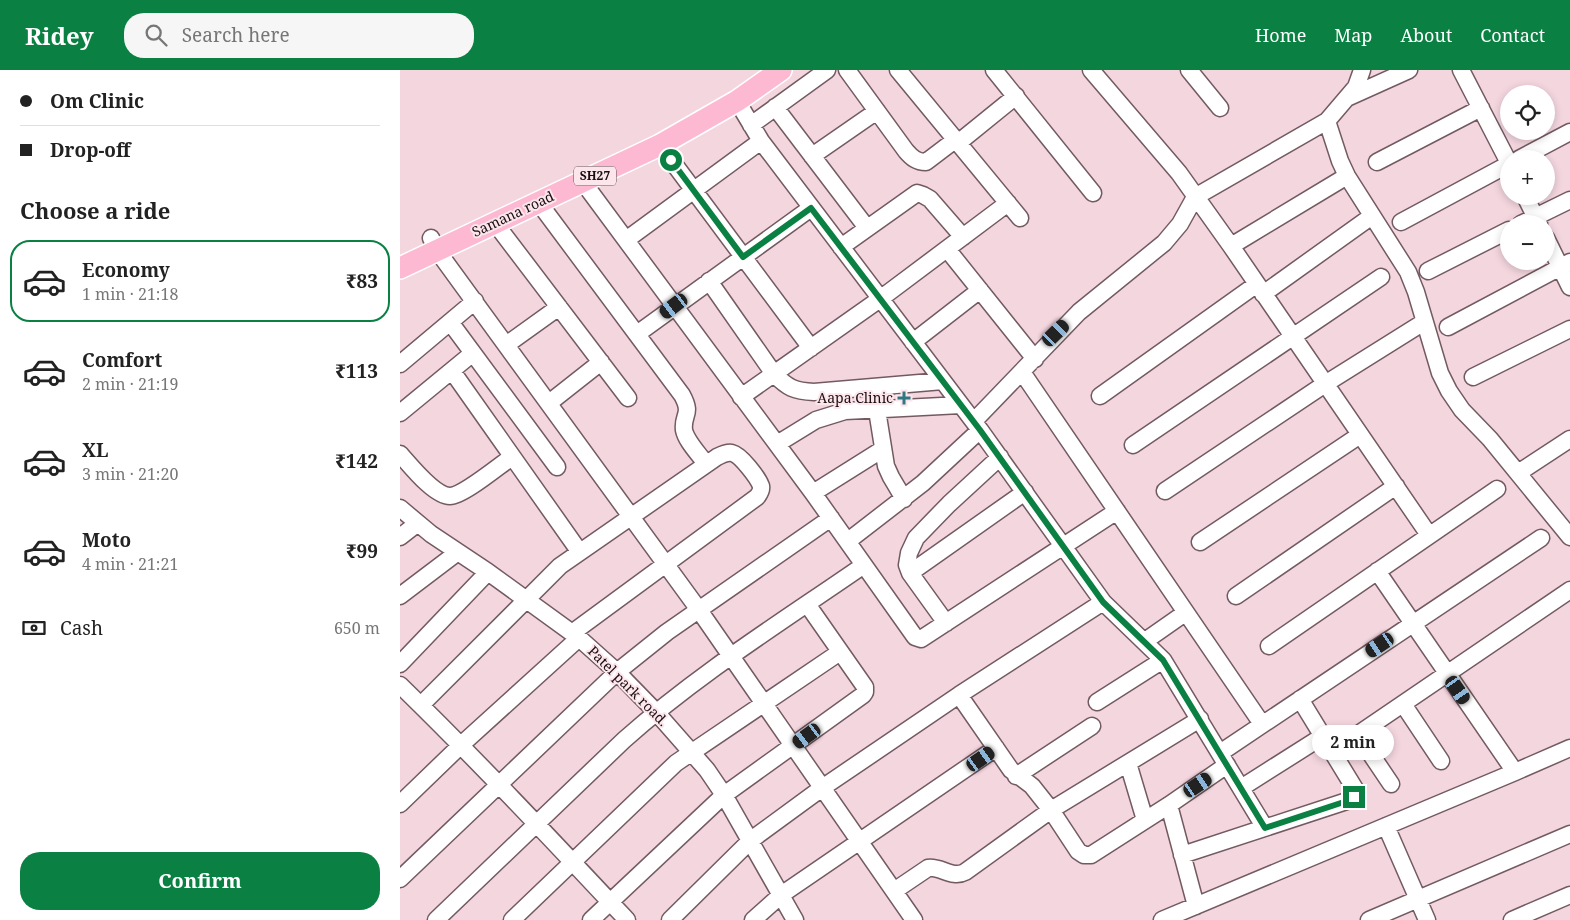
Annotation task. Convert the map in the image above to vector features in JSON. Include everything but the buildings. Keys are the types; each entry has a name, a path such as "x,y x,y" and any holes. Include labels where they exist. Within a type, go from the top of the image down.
{"main road":[{"name":"Samana road","path":"400,268 434,244 662,130 729,92 760,70"},
{"name":"Samana road","path":"400,254 495,223 660,145 736,101 781,70"}],"street":[{"path":"751,125 827,70"},
{"path":"847,70 906,152 921,162 926,162 957,142 1016,96"},
{"path":"898,70 1020,218"},
{"path":"994,70 1093,193"},
{"path":"1091,70 1178,173 1231,246 1429,535"},
{"path":"1189,70 1220,108"},
{"path":"848,541 923,484 977,426 1056,333 1078,312 1164,243 1180,224 1195,197 1327,121 1356,87 1362,70"},
{"path":"1348,97 1409,70"},
{"path":"1461,70 1502,150"},
{"path":"736,101 761,141 1000,457 1103,602 1163,660 1265,828"},
{"path":"775,107 867,228"},
{"path":"1377,162 1481,108"},
{"path":"812,156 876,111"},
{"path":"1327,121 1347,176 1408,272 1416,292 1440,373 1449,391 1462,410 1490,439 1570,537"},
{"path":"1536,150 1570,132"},
{"path":"626,240 761,141"},
{"path":"660,145 810,348"},
{"path":"1401,222 1500,169"},
{"path":"1231,246 1347,176"},
{"path":"583,182 848,541 915,637 921,639 1117,511"},
{"path":"841,247 916,194 923,194 930,199 963,236"},
{"path":"1543,215 1570,200"},
{"path":"539,203 686,403 688,410 684,429 706,464"},
{"path":"741,397 880,299 1008,203"},
{"path":"637,334 811,208"},
{"path":"1100,396 1372,216"},
{"path":"495,223 628,398"},
{"path":"1428,271 1500,235"},
{"path":"434,244 699,610 914,920"},
{"path":"947,249 1035,359"},
{"path":"1555,251 1565,265 1570,287"},
{"path":"1448,327 1565,265"},
{"path":"1134,445 1381,277"},
{"path":"709,282 774,374 786,386 798,391 814,392 943,381"},
{"path":"913,342 980,290"},
{"path":"400,364 474,301"},
{"path":"506,345 559,307"},
{"path":"450,322 557,467"},
{"path":"1165,491 1324,384 1424,322"},
{"path":"1474,377 1570,329"},
{"path":"400,413 473,353"},
{"path":"549,403 601,362"},
{"path":"452,371 579,552"},
{"path":"1022,372 1262,724"},
{"path":"777,444 816,420 845,411 961,405"},
{"path":"877,410 883,449 890,477 904,499"},
{"path":"1200,542 1360,435"},
{"path":"1518,472 1570,439"},
{"path":"813,494 883,449"},
{"path":"400,804 576,636 666,564 751,503 761,492 756,478 746,464 733,453 726,453 706,464 560,566 421,705"},
{"path":"400,454 434,489 444,495 451,496 469,487 512,457"},
{"path":"946,623 910,573 908,565 909,553 916,538 1000,457"},
{"path":"1236,596 1396,486"},
{"path":"1269,646 1497,489"},
{"path":"910,573 1025,492"},
{"name":"Patel park road.","path":"400,508 418,523 576,636 617,672 656,712 707,770 724,795 795,920"},
{"path":"400,879 617,672 699,610 831,518"},
{"path":"400,536 418,523"},
{"path":"959,695 1016,776 1028,782 1051,810 1078,851 1084,855 1090,855 1169,805 1262,724 1541,538"},
{"path":"400,596 458,552"},
{"path":"436,920 536,823 656,712 731,657 864,565"},
{"path":"1378,571 1412,624 1515,772"},
{"path":"400,664 488,572"},
{"path":"1332,752 1570,590"},
{"path":"670,920 751,840 822,788 959,695 1103,602"},
{"path":"591,920 724,795 865,692 864,686 807,604"},
{"path":"1145,641 1185,613"},
{"path":"512,920 667,771 691,751 840,652"},
{"path":"1098,702 1163,660"},
{"path":"400,685 461,745 627,920"},
{"path":"1182,855 1350,800 1354,797 1355,789 1300,699"},
{"path":"1403,704 1441,761"},
{"path":"894,891 928,868 934,867 955,875 960,874 1051,810 1200,719"},
{"path":"1016,776 1092,726"},
{"path":"1358,735 1391,784"},
{"path":"1241,788 1323,736"},
{"path":"753,920 781,895 996,748"},
{"path":"1162,920 1570,748"},
{"path":"1128,762 1145,820"},
{"path":"1169,805 1196,906"},
{"path":"1386,826 1427,920"},
{"path":"1369,920 1570,834"},
{"path":"1512,920 1570,895"}],"place":[{"name":"Aapa Clinic","path":"904,398"}],"route":[{"path":"671,160 743,257 811,208 980,430 1103,602 1163,660 1265,828 1350,800 1354,797"}]}
